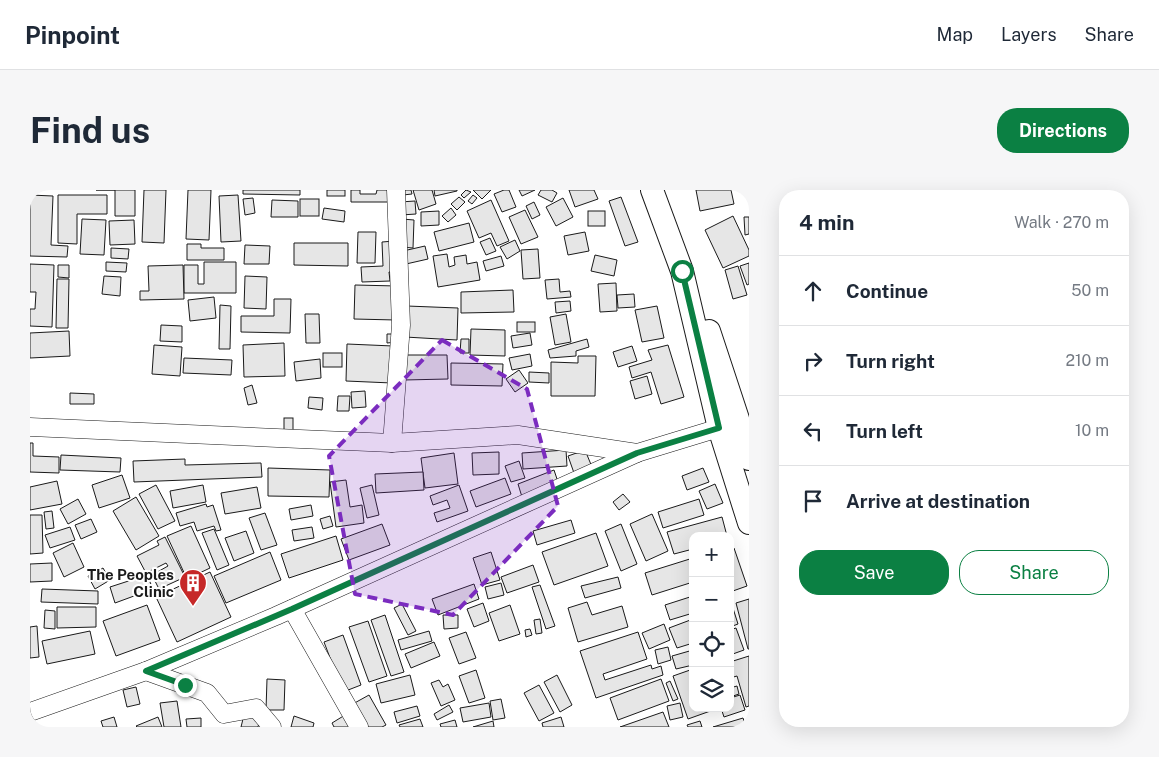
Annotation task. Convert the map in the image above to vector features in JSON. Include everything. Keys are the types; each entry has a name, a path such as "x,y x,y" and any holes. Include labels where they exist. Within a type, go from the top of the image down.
{"street":[{"path":"392,443 401,325 396,190"},
{"path":"652,190 682,271 719,428 749,523"},
{"path":"663,190 738,419 749,459"},
{"path":"30,427 392,443 518,435 637,453"},
{"path":"30,712 146,671 292,609 637,453 719,428"},
{"path":"292,609 358,727"},
{"path":"146,671 207,692 224,714 256,708 272,727"}],"highlighted area":[{"path":"442,340 527,389 558,506 453,615 355,594 329,456"}],"building":[{"path":"115,190 135,190 135,216 115,216"},
{"path":"144,190 166,190 164,243 142,242"},
{"path":"188,190 211,190 209,240 186,239"},
{"path":"243,190 300,190 300,195 243,194"},
{"path":"327,190 345,190 345,196 327,196"},
{"path":"351,190 360,190 360,194 376,194 377,190 392,190 392,202 351,202"},
{"path":"402,190 411,190 412,194 403,195"},
{"path":"413,190 432,190 436,204 419,210"},
{"path":"434,190 457,190 457,191 435,196"},
{"path":"466,190 471,192 464,198 461,195"},
{"path":"473,190 491,190 482,199"},
{"path":"509,190 516,207 502,212 494,194"},
{"path":"519,190 535,190 522,196"},
{"path":"541,190 552,190 557,193 552,202 538,195"},
{"path":"569,190 594,190 598,199 575,207"},
{"path":"696,190 731,190 734,204 700,211"},
{"path":"30,195 53,196 51,245 68,246 67,257 30,256"},
{"path":"58,195 107,195 107,214 77,214 77,244 58,243"},
{"path":"238,195 241,241 221,242 219,196"},
{"path":"473,195 477,198 472,204 468,201"},
{"path":"459,197 465,202 457,210 451,204"},
{"path":"621,197 638,242 625,246 609,201"},
{"path":"253,198 255,213 245,215 243,199"},
{"path":"563,198 573,217 556,226 546,207"},
{"path":"300,199 319,199 319,216 300,216"},
{"path":"272,200 298,201 298,217 271,217"},
{"path":"491,200 509,241 497,246 491,233 479,238 467,211"},
{"path":"415,201 416,214 401,215 400,202"},
{"path":"534,202 540,215 532,219 526,206"},
{"path":"324,208 345,211 344,222 322,219"},
{"path":"451,208 456,215 448,222 442,216"},
{"path":"525,210 538,237 521,244 509,217"},
{"path":"439,211 439,225 421,226 421,212"},
{"path":"588,211 605,211 605,226 588,226"},
{"path":"733,216 749,250 749,256 723,268 705,230"},
{"path":"744,217 749,217 749,234 745,235"},
{"path":"82,219 106,220 104,255 80,254"},
{"path":"402,219 414,220 413,248 401,247"},
{"path":"134,220 135,244 110,245 109,221"},
{"path":"469,223 474,242 439,251 434,232"},
{"path":"358,232 376,232 375,263 357,263"},
{"path":"585,232 589,251 568,255 564,236"},
{"path":"490,238 496,251 486,255 480,242"},
{"path":"515,240 520,251 507,259 500,247"},
{"path":"394,241 396,272 389,272 390,281 362,282 361,267 383,266 382,242"},
{"path":"294,243 348,243 348,266 294,265"},
{"path":"187,244 201,244 201,248 224,248 224,260 187,260"},
{"path":"245,245 270,246 269,264 244,264"},
{"path":"425,246 428,259 406,264 403,251"},
{"path":"111,248 129,249 128,259 111,258"},
{"path":"538,249 540,278 523,279 521,250"},
{"path":"447,254 449,267 455,265 454,257 466,255 467,264 477,262 480,280 438,287 433,256"},
{"path":"595,255 617,260 614,276 591,271"},
{"path":"501,256 504,266 486,271 483,261"},
{"path":"106,262 127,263 126,272 106,271"},
{"path":"204,262 236,262 236,293 184,293 184,265 198,265 198,284 204,284"},
{"path":"749,263 749,284 747,285 740,266"},
{"path":"30,264 54,265 52,327 30,326 30,309 35,309 36,292 30,292"},
{"path":"58,265 69,265 69,278 58,277"},
{"path":"183,265 184,299 140,300 140,291 149,291 148,266"},
{"path":"738,266 747,295 733,299 725,270"},
{"path":"104,276 121,277 120,296 102,294"},
{"path":"245,276 267,277 266,309 244,308"},
{"path":"57,279 69,279 68,328 56,328"},
{"path":"559,279 560,292 570,291 571,297 547,299 545,280"},
{"path":"616,283 617,311 600,312 598,284"},
{"path":"355,285 397,286 396,320 354,319"},
{"path":"513,290 514,312 461,313 461,292"},
{"path":"634,294 635,307 618,308 617,295"},
{"path":"214,297 216,318 190,321 188,300"},
{"path":"274,299 291,299 290,333 241,332 241,316 274,316"},
{"path":"570,301 571,311 556,313 555,302"},
{"path":"220,305 231,306 230,349 219,349"},
{"path":"407,306 458,308 457,340 405,337"},
{"path":"657,306 664,338 642,342 635,310"},
{"path":"305,314 319,314 320,343 306,343"},
{"path":"566,314 571,342 555,345 550,317"},
{"path":"517,322 535,322 535,332 517,332"},
{"path":"161,325 182,326 182,342 160,341"},
{"path":"471,329 505,330 505,356 470,355"},
{"path":"69,331 70,356 30,358 30,333"},
{"path":"530,333 532,345 513,348 511,336"},
{"path":"387,334 397,334 397,342 387,343"},
{"path":"461,339 469,339 469,353 460,353"},
{"path":"587,339 589,347 576,351 576,356 550,358 548,350"},
{"path":"284,343 285,376 244,377 243,345"},
{"path":"347,344 393,346 392,383 346,381"},
{"path":"154,345 182,347 180,376 152,374"},
{"path":"668,345 684,397 661,404 651,372 632,378 629,367 652,360 648,350"},
{"path":"632,346 637,361 618,367 613,352"},
{"path":"323,353 342,353 342,367 323,367"},
{"path":"530,354 532,366 512,370 509,358"},
{"path":"403,355 447,355 448,379 404,380"},
{"path":"578,356 596,356 595,396 551,396 551,362 578,363"},
{"path":"184,358 232,360 231,375 183,373"},
{"path":"320,359 321,378 296,381 294,362"},
{"path":"451,363 503,364 502,386 451,385"},
{"path":"519,370 528,383 515,392 506,379"},
{"path":"529,372 549,373 549,383 529,382"},
{"path":"647,376 652,394 635,399 630,381"},
{"path":"252,385 257,403 248,405 244,388"},
{"path":"365,391 366,407 352,408 351,392"},
{"path":"70,393 94,394 94,404 70,404"},
{"path":"338,396 350,396 349,411 337,411"},
{"path":"309,397 323,398 322,410 308,408"},
{"path":"284,418 293,418 293,431 284,431"},
{"path":"30,443 33,443 33,456 59,457 59,473 30,472"},
{"path":"566,450 567,466 523,469 522,453"},
{"path":"585,450 592,467 574,473 568,456"},
{"path":"499,452 499,474 473,475 472,453"},
{"path":"454,453 458,484 425,488 421,458"},
{"path":"61,455 121,458 120,472 60,470"},
{"path":"185,459 185,465 261,463 262,477 134,482 133,461"},
{"path":"519,461 525,478 511,482 505,466"},
{"path":"268,468 330,470 329,497 268,496"},
{"path":"703,468 709,482 687,490 682,476"},
{"path":"554,470 558,482 522,497 518,484"},
{"path":"423,472 424,490 376,493 375,474"},
{"path":"122,475 130,498 99,508 92,485"},
{"path":"505,478 511,494 476,507 470,491"},
{"path":"346,480 350,507 362,505 364,523 336,527 330,482"},
{"path":"57,481 62,504 30,510 30,487"},
{"path":"715,484 723,503 707,509 699,491"},
{"path":"156,485 175,521 158,529 139,494"},
{"path":"203,485 206,502 173,508 170,491"},
{"path":"372,485 379,515 367,518 360,488"},
{"path":"459,485 468,511 437,522 434,513 450,508 447,500 433,505 430,496"},
{"path":"257,487 261,508 225,514 221,493"},
{"path":"623,494 630,502 619,510 613,502"},
{"path":"136,497 159,536 136,550 113,511"},
{"path":"78,499 86,514 68,524 60,509"},
{"path":"699,499 704,515 663,528 658,512"},
{"path":"206,504 207,507 213,505 221,530 216,531 214,526 197,531 194,522 180,526 176,513"},
{"path":"311,505 313,516 291,520 289,509"},
{"path":"52,511 54,528 46,529 44,512"},
{"path":"265,513 277,545 261,550 249,518"},
{"path":"652,514 668,551 646,561 630,524"},
{"path":"30,515 42,515 43,553 30,554"},
{"path":"330,516 333,526 323,529 320,519"},
{"path":"722,517 726,532 689,532 689,550 674,554 667,532"},
{"path":"91,519 97,532 81,539 75,525"},
{"path":"571,520 575,533 537,545 533,531"},
{"path":"382,524 390,545 349,560 341,539"},
{"path":"621,524 637,564 621,571 605,531"},
{"path":"191,526 210,568 187,579 167,536"},
{"path":"70,527 75,540 50,548 45,535"},
{"path":"312,527 314,538 294,541 292,530"},
{"path":"214,529 229,565 217,570 202,533"},
{"path":"246,531 254,553 234,561 225,538"},
{"path":"596,533 608,566 554,585 542,552"},
{"path":"336,536 343,560 289,578 281,554"},
{"path":"165,537 185,577 159,589 152,575 168,566 166,563 146,573 137,556 159,545 157,541"},
{"path":"73,543 84,567 64,577 53,553"},
{"path":"734,548 747,586 734,591"},
{"path":"270,552 281,580 226,603 214,576"},
{"path":"491,552 500,580 482,585 473,558"},
{"path":"689,559 689,583 652,595 645,573"},
{"path":"52,563 52,581 30,582 30,564"},
{"path":"533,565 539,582 507,593 501,577"},
{"path":"103,568 110,580 95,589 88,576"},
{"name":"The Peoples Clinic","path":"210,572 231,617 177,642 156,597"},
{"path":"147,575 153,589 115,603 110,587"},
{"path":"618,577 621,588 585,598 581,586"},
{"path":"501,583 504,595 488,599 485,587"},
{"path":"474,584 479,599 438,615 432,599"},
{"path":"540,585 555,626 546,629 532,587"},
{"path":"42,589 98,591 98,604 41,602"},
{"path":"689,597 689,614 670,620 665,605"},
{"path":"749,599 749,649 748,649 736,603"},
{"path":"587,602 592,615 622,606 628,627 578,642 568,608"},
{"path":"483,603 489,621 474,627 467,609"},
{"path":"402,604 416,631 408,635 394,608"},
{"path":"147,605 160,640 116,656 103,621"},
{"path":"510,605 520,634 499,641 489,613"},
{"path":"57,607 96,607 96,627 57,628"},
{"path":"45,610 55,611 55,629 44,628"},
{"path":"734,611 738,624 734,626"},
{"path":"385,615 404,672 391,676 371,620"},
{"path":"443,615 458,615 458,628 444,629"},
{"path":"540,619 542,633 536,634 534,620"},
{"path":"689,620 689,644 677,648 669,628"},
{"path":"368,621 387,676 369,682 349,627"},
{"path":"664,624 670,640 649,649 642,633"},
{"path":"37,626 39,657 30,658 30,627"},
{"path":"736,628 744,650 734,654 734,629"},
{"path":"530,629 532,635 526,637 525,630"},
{"path":"90,631 95,654 47,664 42,641"},
{"path":"429,631 432,641 401,650 398,640"},
{"path":"466,632 476,658 459,664 449,638"},
{"path":"638,632 647,659 603,674 605,680 651,665 652,669 661,666 663,675 596,698 580,651"},
{"path":"343,635 361,685 343,692 324,642"},
{"path":"434,642 440,656 411,668 405,654"},
{"path":"668,647 671,660 658,664 655,650"},
{"path":"689,651 689,666 676,669 672,656"},
{"path":"749,656 749,706 746,707 737,676 734,677 734,661"},
{"path":"476,670 485,698 469,703 459,676"},
{"path":"689,670 689,712 708,712 688,719 673,676"},
{"path":"410,675 415,695 381,703 376,684"},
{"path":"557,675 572,705 560,712 544,682"},
{"path":"267,679 285,680 284,710 266,710"},
{"path":"661,679 669,701 618,720 610,698"},
{"path":"439,680 443,687 448,684 455,700 441,706 431,683"},
{"path":"670,681 678,699 673,701 666,683"},
{"path":"539,685 554,713 539,721 524,693"},
{"path":"737,686 739,694 734,696 734,687"},
{"path":"136,687 140,704 127,707 123,690"},
{"path":"369,695 386,725 382,727 364,727 351,705"},
{"path":"740,695 745,710 724,717 722,712 734,712 734,697"},
{"path":"501,699 505,718 493,720 490,701"},
{"path":"177,701 181,727 164,727 160,703"},
{"path":"489,703 491,717 463,722 460,708"},
{"path":"680,703 683,717 670,720 667,706"},
{"path":"449,705 453,712 437,720 434,714"},
{"path":"417,706 420,716 397,723 394,712"},
{"path":"663,712 669,727 620,727"},
{"path":"244,715 260,719 258,727 241,727"},
{"path":"345,715 353,727 334,727 332,723"},
{"path":"294,716 314,723 313,727 291,727"},
{"path":"114,717 117,727 103,727 101,721"},
{"path":"158,717 162,727 136,726"},
{"path":"561,717 564,727 543,727 542,723"},
{"path":"201,718 201,727 187,727 186,719"},
{"path":"743,718 746,727 713,727"},
{"path":"420,719 423,727 400,727 399,725"},
{"path":"455,720 457,727 441,727 440,724"},
{"path":"493,721 494,727 473,727"},
{"path":"700,721 702,727 688,727 687,725"}],"place":[{"name":"The Peoples Clinic","path":"193,607"}],"route":[{"path":"185,685 146,671 292,609 637,453 719,428 682,271"}]}
